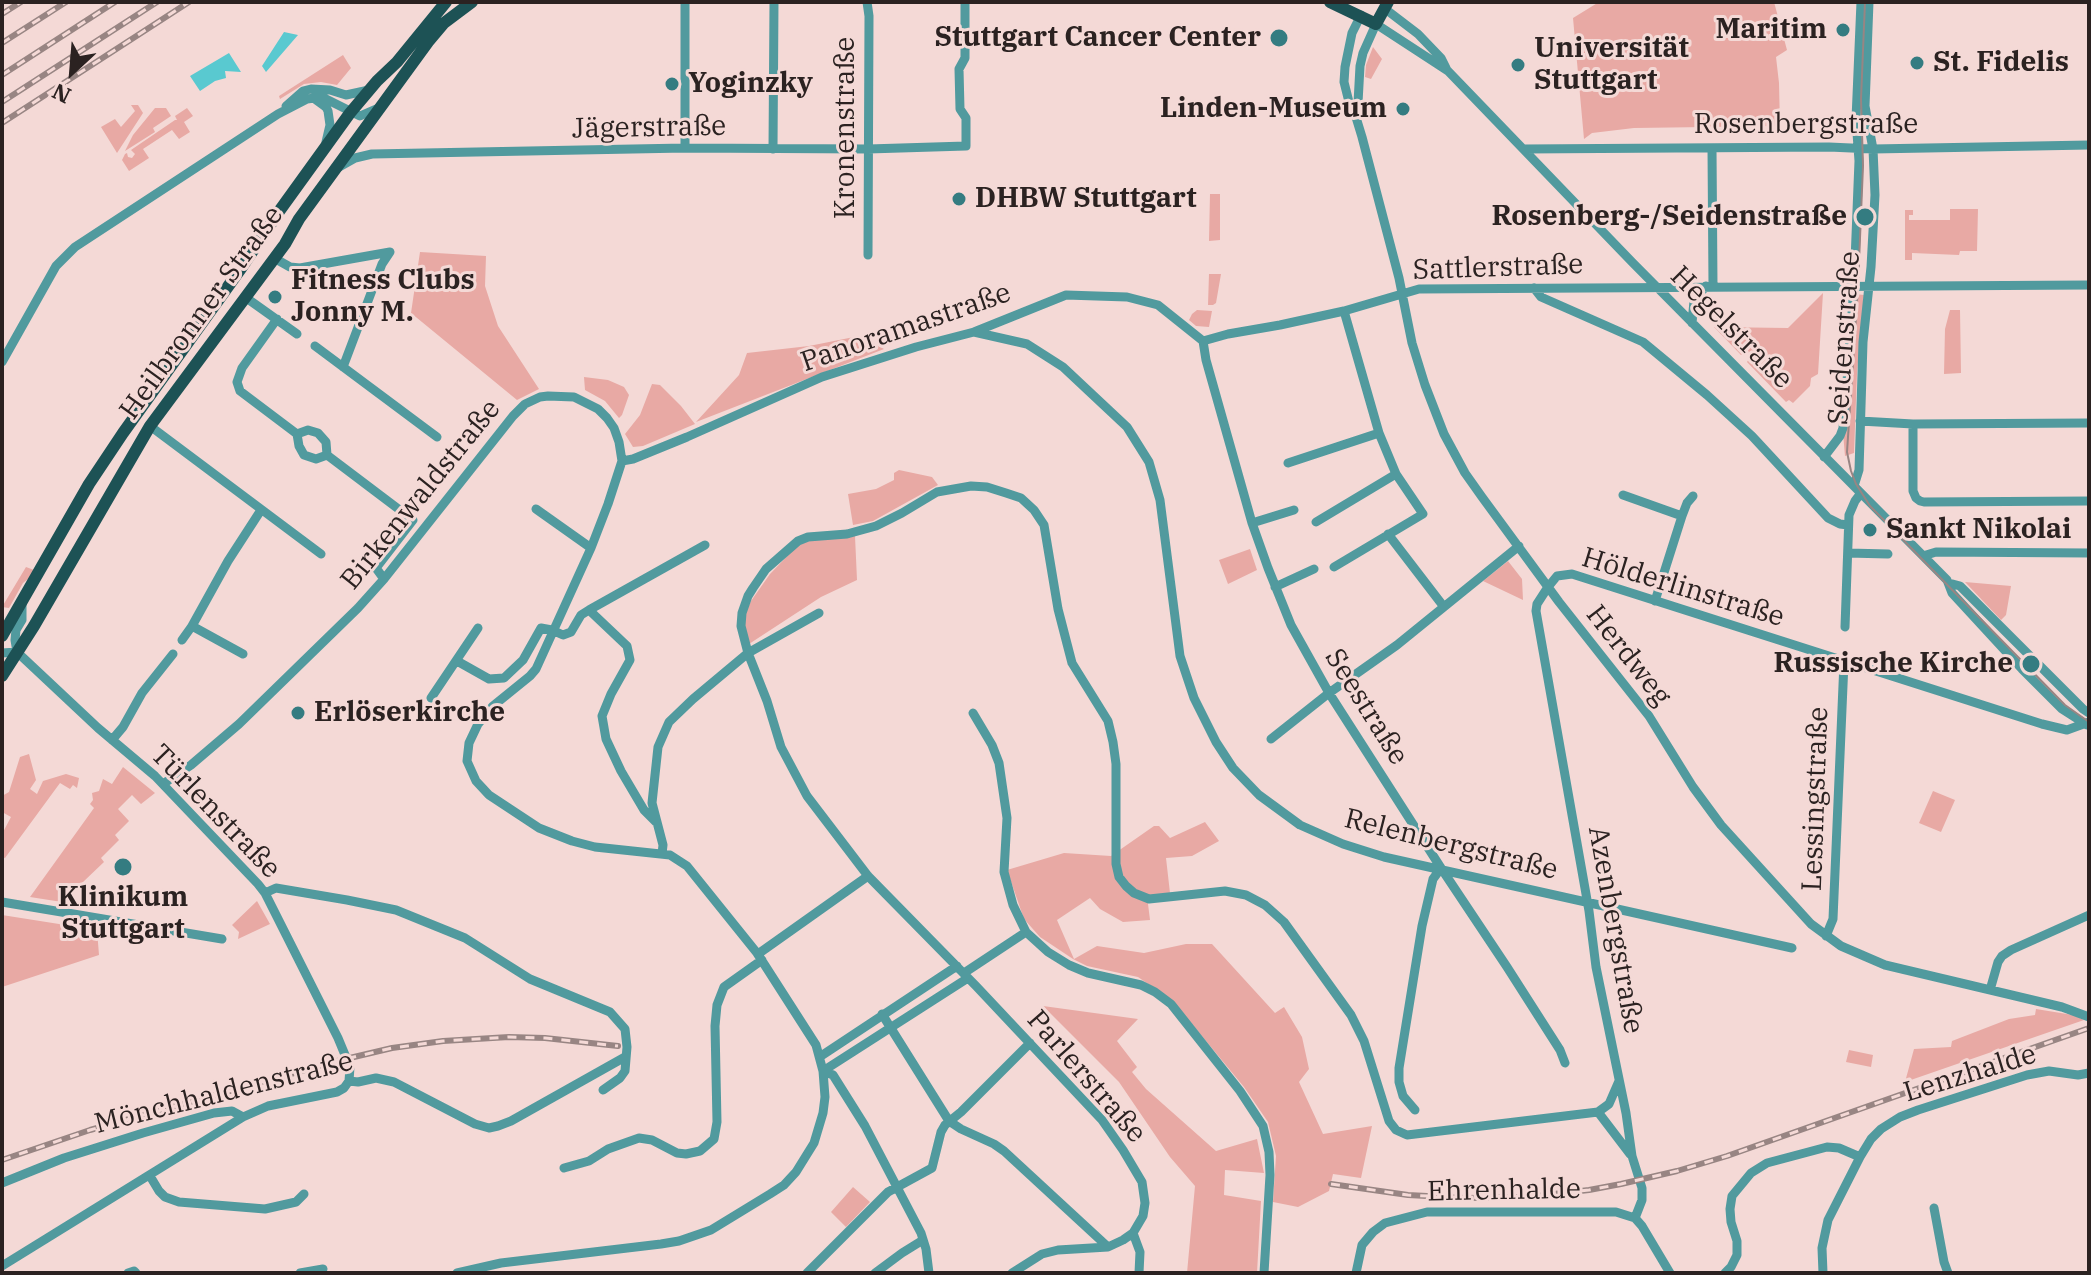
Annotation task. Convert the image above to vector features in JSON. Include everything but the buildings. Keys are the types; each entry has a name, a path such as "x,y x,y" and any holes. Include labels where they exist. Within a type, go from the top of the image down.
{"main road":[{"name":"Heilbronner Straße","path":"5,626 22,603 89,484 280,210 369,90 397,62 446,2"},
{"name":"Heilbronner Straße","path":"2,676 150,426 439,29 472,2"},
{"path":"1330,2 1376,24 1386,5"},
{"path":"1361,15 1370,2"},
{"name":"Hegelstraße","path":"1370,2 1386,5"}],"street":[{"path":"685,2 685,148"},
{"path":"773,149 774,2"},
{"name":"Kronenstraße","path":"867,2 868,255"},
{"name":"Jägerstraße","path":"337,168 355,158 372,154 966,146 966,118 960,109 959,69 965,58 965,2"},
{"name":"Seidenstraße","path":"1824,457 1843,428 1854,286 1861,2"},
{"name":"Seidenstraße","path":"1845,627 1848,525 1858,489 1863,342 1876,186 1865,106 1869,2"},
{"name":"Hegelstraße","path":"1386,5 1441,58 1448,71"},
{"name":"Herdweg","path":"1361,15 1352,33 1344,82 1402,293 1412,343 1444,434 1465,473 1548,587 1649,716 1693,787 1721,825 1796,908 1841,946 1885,965 2062,1007 2089,1017"},
{"name":"Herdweg","path":"1355,114 1363,53 1376,24"},
{"name":"Hegelstraße","path":"1376,24 1448,71 1949,583 1952,593 2022,669 2062,709 2088,724"},
{"path":"278,114 303,91 319,88 346,95 369,90"},
{"path":"346,95 355,111 361,135"},
{"path":"2,362 56,266 75,247 278,114 313,97 322,97 367,115 381,106"},
{"path":"313,97 328,111 329,134 323,151"},
{"name":"Rosenbergstraße","path":"1524,149 1873,149 2089,145"},
{"path":"1692,323 1694,301 1710,286 1712,148"},
{"path":"274,258 290,267 300,268 390,252 382,264 343,367"},
{"name":"Sattlerstraße","path":"1203,341 1344,311 1419,289 2089,285"},
{"path":"1534,288 1541,297 1643,342 1752,436 1828,518 1848,525"},
{"name":"Panoramastraße","path":"622,461 687,437 822,377 974,332 1066,295 1127,297 1158,305 1203,341"},
{"path":"245,297 297,334"},
{"path":"1334,567 1423,514 1396,474 1379,433 1344,311"},
{"path":"277,319 242,368 237,382 240,391 297,434 304,455 316,459 327,455"},
{"name":"Relenbergstraße","path":"974,332 1027,344 1063,367 1127,427 1149,462 1160,500 1180,656 1194,698 1216,742 1233,768 1259,795 1300,825 1343,844 1384,857 1792,948"},
{"name":"Seestraße","path":"1203,341 1252,523 1291,625 1329,693 1560,1050 1565,1063"},
{"path":"315,346 437,437"},
{"name":"Birkenwaldstraße","path":"163,784 191,765 246,717 358,608 513,416 531,401 562,395 586,401 598,409 614,428 622,461"},
{"path":"1860,421 1913,424 2089,423"},
{"path":"1913,424 1913,491 1920,501 2089,501"},
{"path":"150,426 321,554"},
{"path":"297,434 308,430 318,433 326,442 327,455 413,520 376,568 384,579"},
{"path":"1288,463 1379,433"},
{"path":"457,1273 501,1263 679,1241 711,1230 784,1185 801,1165 819,1128 825,1097 821,1056 816,1045 760,957 687,866 676,857 595,847 539,828 489,795 476,781 467,761 469,743 478,724 493,706 536,669 591,548 622,461"},
{"path":"1316,522 1396,474"},
{"name":"Parlerstraße","path":"1133,1233 1144,1209 1142,1182 1102,1120 868,876 807,796 781,747 748,653 741,626 742,613 748,596 766,569 798,541 876,526 937,492 971,486 987,487 1021,498 1044,525 1058,609 1072,663 1108,721 1116,764 1116,864 1119,877 1126,886 1149,899 1225,891 1246,895 1265,905 1284,922 1351,1015 1364,1041 1389,1121 1396,1130 1407,1135 1598,1112"},
{"path":"1623,495 1682,516"},
{"path":"1655,601 1682,516 1693,496"},
{"path":"536,509 591,548"},
{"path":"182,640 261,510"},
{"path":"1252,523 1294,510"},
{"path":"1388,534 1444,607"},
{"path":"457,661 489,679 504,678 523,660 541,628 563,635 571,632 581,615 705,545"},
{"path":"1271,739 1397,645 1519,546"},
{"path":"1923,556 1936,552 2089,553"},
{"path":"1848,553 1888,554"},
{"path":"1275,587 1314,569"},
{"name":"Hölderlinstraße","path":"1548,587 1557,576 1568,573 2067,730 2088,724"},
{"name":"Hegelstraße","path":"1949,583 1960,586 2089,713"},
{"name":"Azenbergstraße","path":"1548,587 1536,611 1596,967 1632,1156 1642,1188 1642,1200 1635,1218"},
{"path":"2,653 17,652 16,630 22,620 22,603"},
{"path":"589,610 627,646 630,660 602,716 606,739 621,771 644,810 656,822"},
{"path":"662,854 663,845 652,803 654,770 669,722 748,653 819,613"},
{"path":"192,626 243,654"},
{"path":"431,698 478,628"},
{"name":"Türlenstraße","path":"17,652 163,784 265,893 346,1055 350,1067 349,1081"},
{"path":"112,740 142,693 173,654"},
{"name":"Lessingstraße","path":"1826,936 1833,919 1844,662"},
{"path":"973,713 999,763 1007,818 1004,872 1013,905 1026,932 1048,952 1069,965 1088,973 1141,985 1163,998 1178,1012 1252,1107 1263,1126 1270,1175 1264,1273"},
{"path":"1415,1110 1403,1096 1399,1068 1422,926 1433,879 1441,868"},
{"path":"564,1168 589,1161 608,1149 639,1138 686,1154 700,1151 714,1139 717,1122 715,1026 717,1005 724,987 868,876"},
{"path":"265,893 276,888 374,905 418,918 465,938 530,979 610,1012 625,1029 625,1071 603,1090"},
{"path":"2,902 222,939"},
{"path":"1990,990 2002,956 2089,915"},
{"path":"823,1071 890,1027 963,972 1026,932"},
{"path":"821,1056 882,1014 963,972"},
{"path":"882,1014 949,1121 999,1147 1108,1247"},
{"path":"807,1273 888,1192 932,1168 941,1132 949,1121 1030,1043"},
{"name":"Mönchhaldenstraße","path":"2,1183 64,1158 143,1133 214,1113 232,1111 243,1117 268,1106 337,1092 349,1081 376,1078 394,1082 475,1124 489,1128 511,1121 625,1057"},
{"path":"823,1071 833,1075 865,1126 923,1240 929,1273"},
{"name":"Lenzhalde","path":"1823,1273 1822,1248 1828,1220 1860,1157 1881,1129 1918,1110 2027,1075 2049,1071 2078,1075 2089,1073"},
{"path":"1619,1081 1609,1104 1598,1112 1632,1156"},
{"path":"2,1266 243,1117"},
{"path":"1725,1273 1737,1255 1737,1241 1731,1222 1732,1196 1751,1173 1767,1163 1827,1147 1839,1148 1860,1157"},
{"path":"150,1176 165,1197 179,1202 265,1209 296,1202 304,1194"},
{"path":"1934,1208 1941,1252 1948,1273"},
{"name":"Ehrenhalde","path":"1356,1273 1362,1245 1373,1232 1385,1223 1427,1212 1616,1212 1635,1218"},
{"path":"1635,1218 1670,1273"},
{"path":"1012,1273 1042,1254 1108,1247 1133,1233 1140,1252 1139,1273"},
{"path":"875,1273 923,1240"},
{"path":"300,1273 323,1269"},
{"path":"128,1273 136,1273"}],"shaded area":[{"path":"1599,2 1774,2 1787,50 1776,57 1780,126 1634,128 1592,133 1584,139 1573,18"},
{"path":"1373,47 1382,59 1371,79 1365,77"},
{"path":"343,55 351,68 337,85 321,82 304,84 280,99 279,96"},
{"path":"131,105 138,105 143,113 117,153 101,127 115,119 121,127 135,111"},
{"path":"155,108 166,108 171,116 153,128 155,132 125,151 133,135"},
{"path":"187,108 193,116 184,122 190,132 179,139 172,130 143,149 149,158 129,171 122,160 125,154 132,158 135,154 131,150 177,120 175,116"},
{"path":"1210,194 1220,194 1220,240 1209,241"},
{"path":"1950,209 1978,209 1977,251 1960,251 1959,255 1912,253 1912,260 1905,260 1905,210 1913,210 1909,220 1950,220"},
{"path":"420,252 486,256 485,286 498,326 539,389 517,400 411,313"},
{"path":"1209,274 1221,274 1216,303 1213,305 1208,305"},
{"path":"1823,293 1818,374 1811,378 1810,386 1793,403 1789,400 1786,402 1747,362 1751,356 1747,351 1741,355 1714,327 1788,328"},
{"path":"1855,294 1864,295 1854,453 1845,456 1843,433"},
{"path":"1197,310 1212,311 1209,327 1196,326 1189,320"},
{"path":"1950,310 1960,310 1961,373 1944,374 1945,329"},
{"path":"859,336 884,349 696,422 739,375 747,353"},
{"path":"584,377 608,380 624,387 629,395 619,418 605,401 585,390"},
{"path":"652,384 660,385 695,424 643,446 633,447 625,434 640,415"},
{"path":"899,470 932,477 938,485 873,521 853,525 848,494 876,489 894,480 894,473"},
{"path":"855,536 857,580 821,597 749,644 745,638 745,613 770,574 798,545 814,539"},
{"path":"1250,549 1257,570 1228,584 1219,560"},
{"path":"1508,561 1522,579 1523,600 1483,581"},
{"path":"26,567 34,570 9,608 2,607"},
{"path":"1965,582 2011,586 2006,615 2001,620"},
{"path":"29,754 36,780 30,789 37,794 43,781 66,774 79,778 77,788 73,785 70,789 60,783 5,858 2,857 2,834 11,817 2,812 2,796 9,792 20,757"},
{"path":"123,767 155,793 141,804 132,795 118,809 129,821 115,835 119,840 101,858 104,862 62,902 30,897 94,808 90,804 92,793 99,791 103,779 112,784"},
{"path":"1933,791 1955,800 1941,832 1919,823"},
{"path":"1205,822 1219,841 1192,856 1166,858 1170,893 1147,896 1150,920 1123,922 1100,909 1090,898 1057,920 1074,959 1097,946 1144,953 1186,944 1212,944 1275,1013 1284,1007 1302,1037 1309,1069 1299,1082 1323,1134 1372,1126 1361,1178 1333,1174 1329,1191 1298,1207 1273,1202 1276,1156 1268,1122 1244,1087 1173,1001 1138,977 1087,966 1073,959 1040,937 1024,919 1007,870 1064,853 1111,856 1154,826 1159,826 1170,838"},
{"path":"257,901 270,924 238,939 239,932 232,925"},
{"path":"2,915 97,930 99,955 2,987"},
{"path":"1043,1006 1138,1019 1117,1041 1137,1067 1132,1072 1146,1089 1216,1151 1257,1139 1264,1173 1225,1170 1224,1195 1261,1201 1257,1273 1187,1273 1195,1186 1170,1157 1119,1082"},
{"path":"2036,1009 2073,1015 2084,1020 1905,1082 1914,1049 1951,1047 1952,1041 2009,1019 2035,1015"},
{"path":"1849,1050 1873,1055 1871,1067 1846,1062"},
{"path":"853,1187 870,1202 846,1227 831,1212"}],"water":[{"path":"284,32 298,35 266,72 262,66"},
{"path":"229,53 241,72 225,71 226,78 200,91 190,76"}],"tram line":[{"path":"1865,2 1861,99 1863,166 1847,452 1851,471 1870,506 2065,705 2089,722"}],"railway":[{"path":"2,14 21,2"},
{"path":"2,43 66,2"},
{"path":"2,75 115,2"},
{"path":"2,102 157,2"},
{"path":"2,123 189,2"},
{"path":"1331,1184 1408,1195 1465,1198 1527,1197 1621,1184 1727,1156 2089,1028"},
{"path":"2,1160 90,1130 392,1048 509,1037 618,1046"}],"place":[{"name":"Maritim","path":"1843,30"},
{"name":"Stuttgart Cancer Center","path":"1279,38"},
{"name":"St. Fidelis","path":"1917,63"},
{"name":"Universität Stuttgart","path":"1518,65"},
{"name":"Yoginzky","path":"672,84"},
{"name":"Linden-Museum","path":"1403,109"},
{"name":"DHBW Stuttgart","path":"959,199"},
{"name":"Rosenberg-/Seidenstraße","path":"1865,217"},
{"name":"Fitness Clubs Jonny M.","path":"275,297"},
{"name":"Sankt Nikolai","path":"1870,530"},
{"name":"Russische Kirche","path":"2031,664"},
{"name":"Erlöserkirche","path":"298,713"},
{"name":"Klinikum Stuttgart","path":"123,867"}]}
